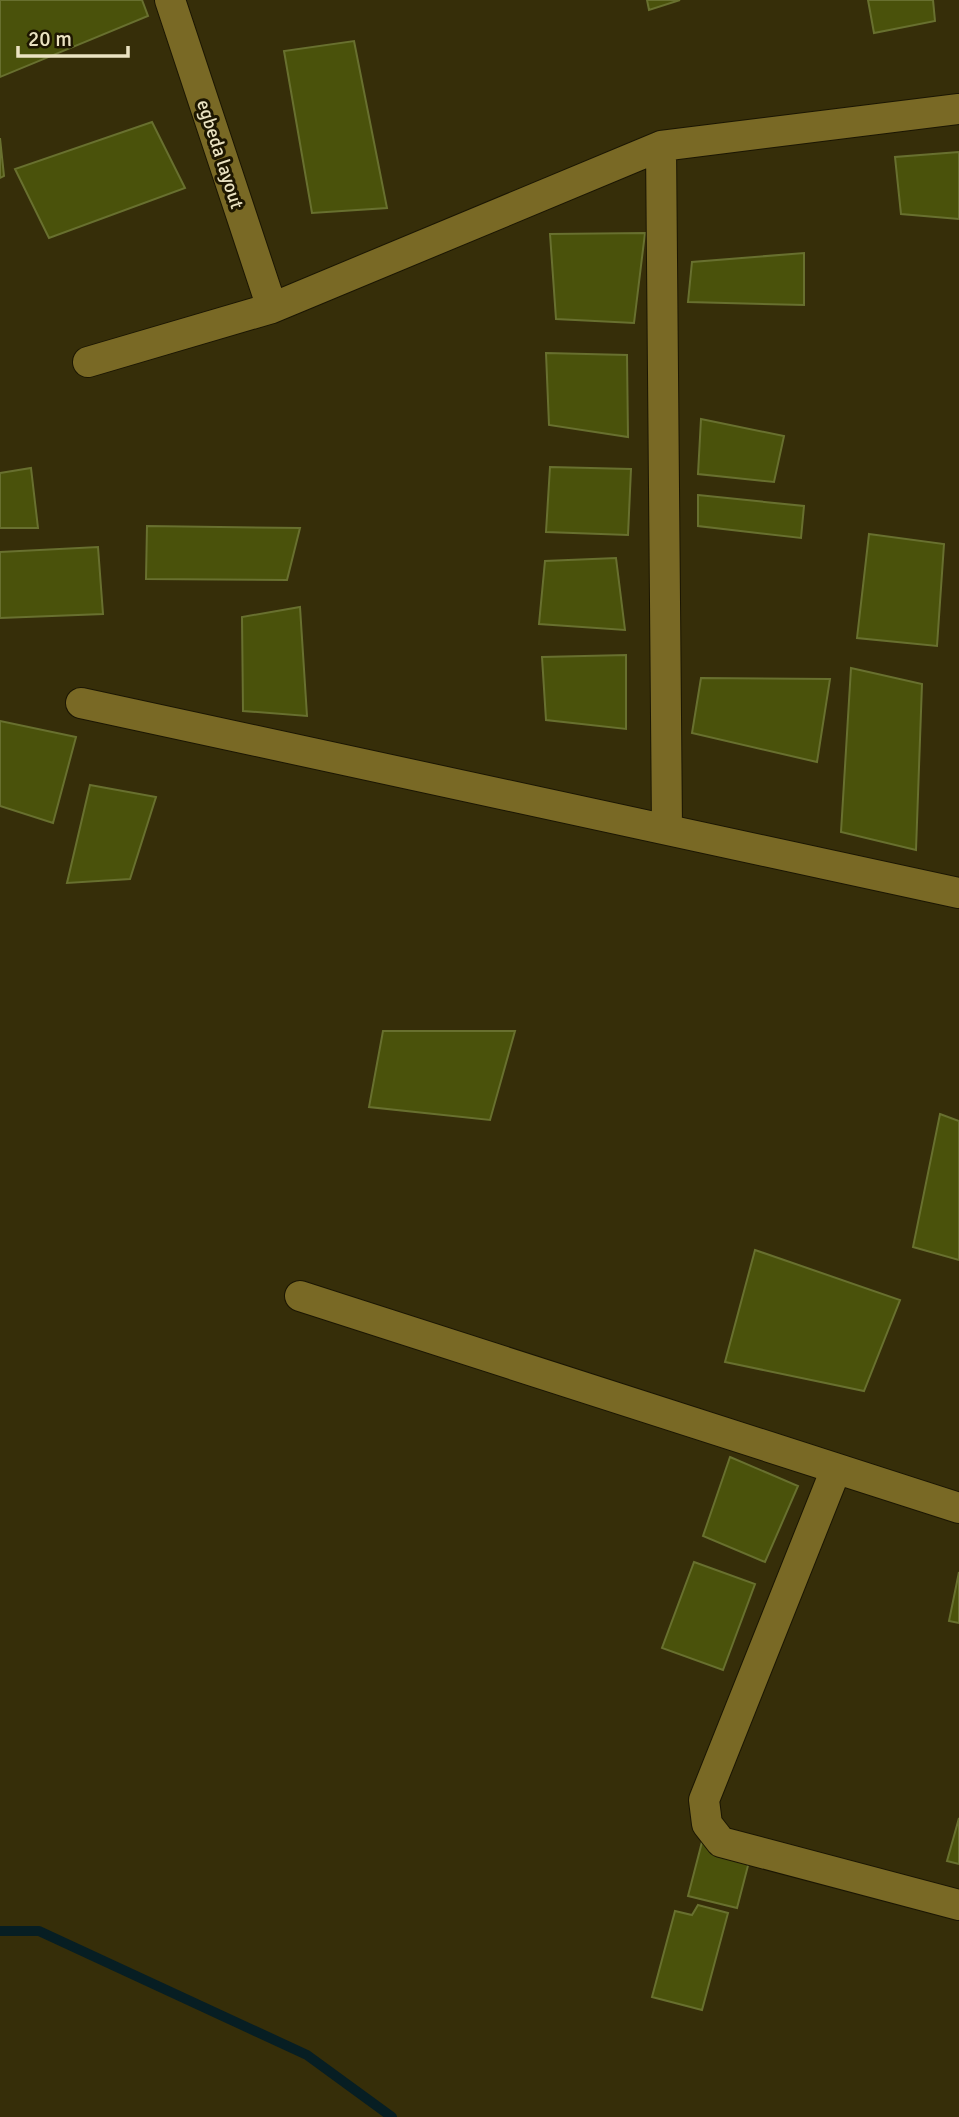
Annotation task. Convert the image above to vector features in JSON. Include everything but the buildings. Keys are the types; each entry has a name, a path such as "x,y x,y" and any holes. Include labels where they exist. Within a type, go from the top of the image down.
{"street":[{"name":"egbeda layout","path":"170,0 272,308"},
{"path":"88,362 272,308 661,146 959,109"},
{"path":"661,146 667,829"},
{"path":"81,703 959,893"},
{"path":"300,1296 959,1508"},
{"path":"836,1469 704,1800 706,1824 720,1842 959,1905"}],"waterway":[{"path":"0,1931 39,1931 307,2055 392,2117"}]}
